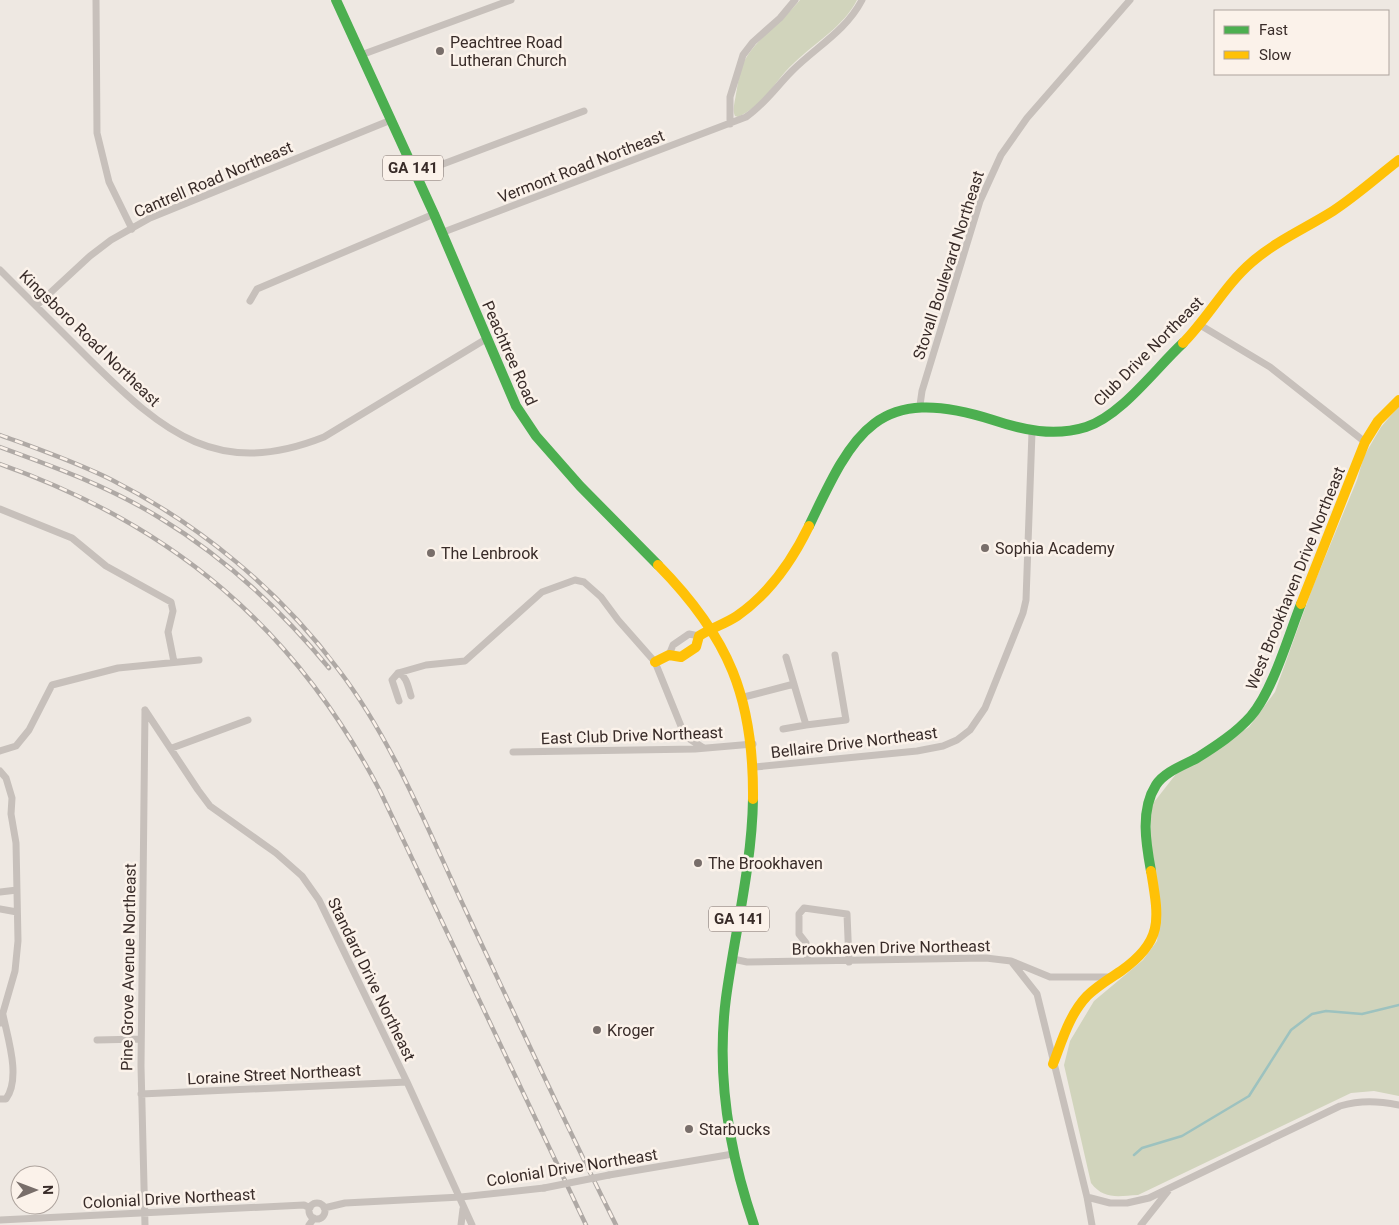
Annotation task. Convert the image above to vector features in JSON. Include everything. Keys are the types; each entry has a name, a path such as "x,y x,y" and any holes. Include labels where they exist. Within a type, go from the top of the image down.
{"main road":[{"name":"Peachtree Road","path":"336,0 434,214 516,406 536,436 570,472 580,486 662,569 712,628 744,697"},
{"name":"Club Drive Northeast","path":"699,636 734,618 751,605 783,572 800,545 842,460 859,436 886,415 920,405 954,407 1032,432 1051,434 1069,432 1102,419 1116,408 1200,326 1233,280 1253,260 1333,210 1399,160"},
{"name":"West Brookhaven Drive Northeast","path":"1053,1064 1066,1030 1086,997 1140,955 1150,943 1155,929 1156,914 1146,839 1150,798 1156,784 1245,724 1262,702 1365,442 1378,421 1399,400"},
{"path":"655,662 669,655 681,657 696,647 699,636"},
{"name":"GA 141","path":"744,697 753,744 755,767 747,867 726,999 723,1065 726,1110 733,1154 754,1225"}],"street":[{"path":"96,0 97,133 109,182 132,229"},
{"path":"361,55 511,0"},
{"path":"730,124 730,97 743,55 753,42 780,18 795,0"},
{"name":"Vermont Road Northeast","path":"441,233 730,124 760,107 793,70 851,19 862,0"},
{"name":"Stovall Boulevard Northeast","path":"920,405 922,390 980,201 998,160 1026,120 1130,0"},
{"path":"413,168 430,162 443,164 584,111"},
{"name":"Cantrell Road Northeast","path":"36,306 90,256 111,240 180,205 391,120"},
{"path":"250,301 257,288 434,214"},
{"name":"Kingsboro Road Northeast","path":"0,270 130,399 158,422 198,443 243,452 283,450 324,437 486,339"},
{"path":"1200,326 1270,367 1365,442"},
{"name":"Bellaire Drive Northeast","path":"755,767 916,751 943,746 957,740 970,730 985,708 1026,600 1032,432"},
{"path":"0,510 72,538 106,566 171,602 173,611 168,632 174,662"},
{"path":"399,701 392,680 398,672 426,665 465,661 542,592 575,580 584,582 601,596 618,620 655,662 685,736 702,747"},
{"path":"669,655 672,645 689,634 699,636"},
{"path":"783,728 846,720 835,655"},
{"path":"786,657 806,725"},
{"path":"0,751 4,748 16,746 29,730 52,685 118,668 199,660"},
{"path":"398,672 403,674 412,696"},
{"path":"744,697 794,684"},
{"path":"396,693 409,688"},
{"name":"Standard Drive Northeast","path":"145,710 210,806 276,853 302,876 313,892 333,925 461,1197 472,1225"},
{"name":"Pine Grove Avenue Northeast","path":"145,710 141,1039 145,1225"},
{"path":"172,748 248,720"},
{"name":"East Club Drive Northeast","path":"512,752 560,752 753,744"},
{"path":"0,771 6,778 12,798 11,814 16,843 17,890 15,971 0,1023"},
{"path":"0,892 17,890"},
{"path":"808,961 806,943 799,934 799,914 804,908 847,914 849,962"},
{"path":"0,909 17,912"},
{"name":"Brookhaven Drive Northeast","path":"733,959 747,962 849,962 986,958 1011,961 1037,994 1087,1197 1092,1225"},
{"path":"1011,961 1050,977 1110,977"},
{"path":"0,1099 6,1099 13,1090 14,1073 3,1015"},
{"path":"96,1040 141,1039"},
{"name":"Loraine Street Northeast","path":"141,1094 407,1082"},
{"path":"1087,1197 1110,1203 1127,1203 1149,1198 1340,1106 1356,1101 1399,1105"},
{"name":"Colonial Drive Northeast","path":"324,1208 345,1203 461,1197 544,1188 733,1154"},
{"path":"1141,1225 1170,1189"},
{"path":"309,1225 314,1218 322,1217 324,1208 321,1204 316,1203 310,1208 309,1213 314,1218"},
{"name":"Colonial Drive Northeast","path":"0,1220 304,1205 310,1208"},
{"path":"461,1225 464,1208"}],"green space":[{"path":"800,0 857,0 837,26 795,62 757,105 738,117 735,116 734,105 739,79 747,56 761,39"},
{"path":"1399,406 1399,1096 1374,1091 1351,1093 1138,1195 1106,1195 1091,1183 1064,1065 1070,1041 1094,1001 1143,960 1157,941 1160,914 1151,850 1151,806 1176,774 1249,727 1275,692 1312,589 1357,480 1364,456 1381,427"}],"waterway":[{"path":"1134,1155 1142,1148 1182,1136 1249,1096 1291,1030 1312,1014 1326,1011 1362,1014 1399,1005"}],"railway":[{"path":"0,435 98,473 176,517 206,538 264,586 315,640 338,669 376,725 408,786 616,1225"},
{"path":"0,447 102,487 141,507 184,533 251,586 292,626 329,668"},
{"path":"0,464 63,489 120,518 174,551 223,589 268,632 309,680 346,733 380,791 586,1225"}],"traffic: fast":[{"path":"336,0 434,214 516,406 536,436 580,486 658,565"},
{"path":"809,526 840,464 856,441 874,424 896,412 922,408 954,410 1027,429 1050,432 1074,430 1099,421 1125,402 1183,343"},
{"path":"1151,871 1147,850 1146,816 1151,795 1156,785 1164,776 1226,739 1251,716 1273,678 1301,604"},
{"path":"753,799 750,849 726,998 723,1056 727,1113 732,1141 745,1197 754,1225"}],"traffic: slow":[{"path":"1183,343 1233,281 1261,254 1342,205 1399,160"},
{"path":"1301,604 1365,442 1378,421 1399,400"},
{"path":"655,662 669,655 681,657 696,647 699,636 732,619 749,607 779,576 809,526"},
{"path":"658,565 683,592 703,618 720,644 732,671 742,700 749,730 753,799"},
{"path":"1053,1064 1067,1028 1081,1003 1095,989 1135,960 1151,939 1155,928 1156,916 1151,871"}],"place":[{"name":"Peachtree Road Lutheran Church","path":"440,51"},
{"name":"Sophia Academy","path":"985,548"},
{"name":"The Lenbrook","path":"431,553"},
{"name":"The Brookhaven","path":"698,863"},
{"name":"Kroger","path":"597,1030"},
{"name":"Starbucks","path":"689,1129"}]}
